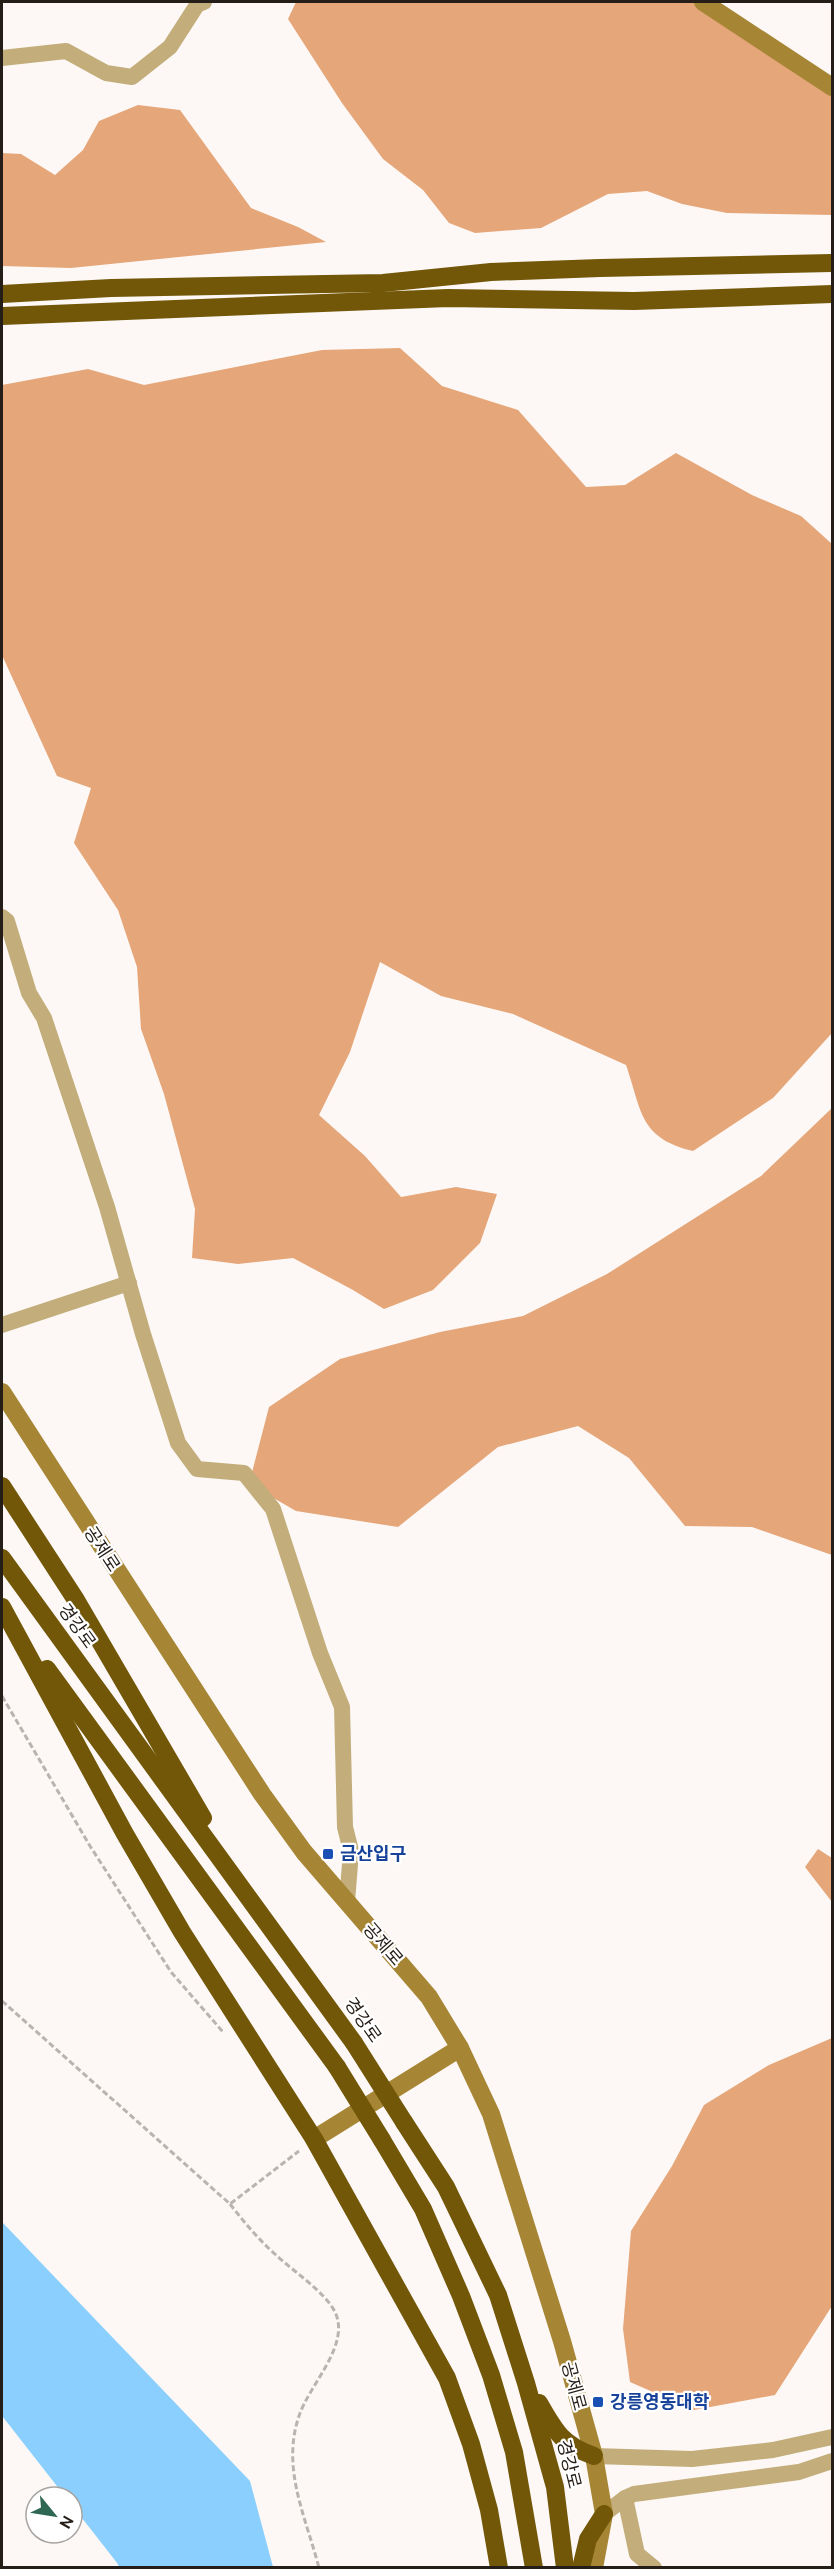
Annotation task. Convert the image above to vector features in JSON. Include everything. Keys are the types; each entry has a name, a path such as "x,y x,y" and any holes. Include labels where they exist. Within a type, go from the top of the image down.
{"highway":[{"path":"2,294 111,288 383,283 491,272 832,263"},
{"path":"2,316 448,298 634,301 832,294"},
{"path":"2,323 69,313"},
{"path":"2,1486 76,1600 256,1908"},
{"name":"경강로","path":"2,1558 354,2043 446,2187 498,2295 526,2383 555,2487 565,2568"},
{"path":"2,1607 337,2067 423,2209 462,2296 491,2375 514,2452 534,2568"},
{"path":"2,1607 125,1834 182,1932 314,2139 447,2378 471,2444 489,2510 499,2568"},
{"path":"526,2383 556,2431 573,2449 594,2456"},
{"path":"581,2568 588,2539 603,2514"}],"street":[{"path":"2,58 66,51 106,73 132,77 170,47 197,5 204,2"},
{"path":"703,2 832,87"},
{"path":"2,916 7,921 29,993 44,1018 107,1207 178,1443 197,1469 244,1473 273,1509 321,1653 342,1707 345,1827 351,1851 347,1902"},
{"path":"2,1325 129,1283"},
{"name":"공제로","path":"2,1392 262,1794 304,1852 429,1997 460,2048 491,2114 562,2341 594,2456 603,2514 594,2568"},
{"path":"314,2139 460,2048"},
{"path":"594,2456 692,2460 773,2450 832,2437"},
{"path":"603,2514 634,2494 799,2472 832,2461"},
{"path":"625,2498 637,2554 654,2568"}],"path":[{"path":"2,1696 90,1846 171,1972 224,2033"},
{"path":"2,2001 230,2204 258,2239 326,2300 335,2312 340,2331 333,2352 307,2396 293,2436 291,2454 294,2486 319,2568"},
{"path":"230,2204 314,2139"}],"shaded area":[{"path":"296,2 711,2 824,75 832,76 832,215 727,213 682,204 647,191 608,194 541,228 475,233 449,223 423,190 383,159 342,103 288,19"},
{"path":"138,105 180,110 251,208 298,227 326,242 71,268 2,266 2,153 21,154 55,175 83,150 99,121"},
{"path":"400,348 442,386 518,410 586,487 625,485 676,453 752,495 801,516 832,544 832,1033 773,1098 693,1151 662,1139 652,1130 640,1109 626,1065 513,1014 441,996 380,962 350,1052 319,1115 365,1156 401,1197 456,1187 497,1194 480,1243 433,1290 384,1309 293,1258 238,1264 192,1258 195,1209 164,1094 141,1029 137,967 118,910 74,843 91,788 57,776 2,655 2,385 88,369 144,385 322,350"},
{"path":"832,1108 832,1555 752,1527 685,1526 629,1458 578,1426 498,1447 398,1527 296,1511 249,1484 269,1407 340,1359 440,1332 523,1316 607,1274 761,1176"},
{"path":"818,1849 832,1858 832,1902 805,1867"},
{"path":"832,2038 832,2306 775,2395 694,2410 630,2382 623,2329 631,2231 672,2166 704,2105 769,2065"}],"water":[{"path":"2,2222 250,2481 273,2567 119,2567 91,2495 84,2490 84,2485 77,2485 2,2410"}],"waterway":[{"path":"2,2389 142,2568"}],"place":[{"name":"금산입구","path":"328,1854"},
{"name":"강릉영동대학","path":"598,2402"}]}
